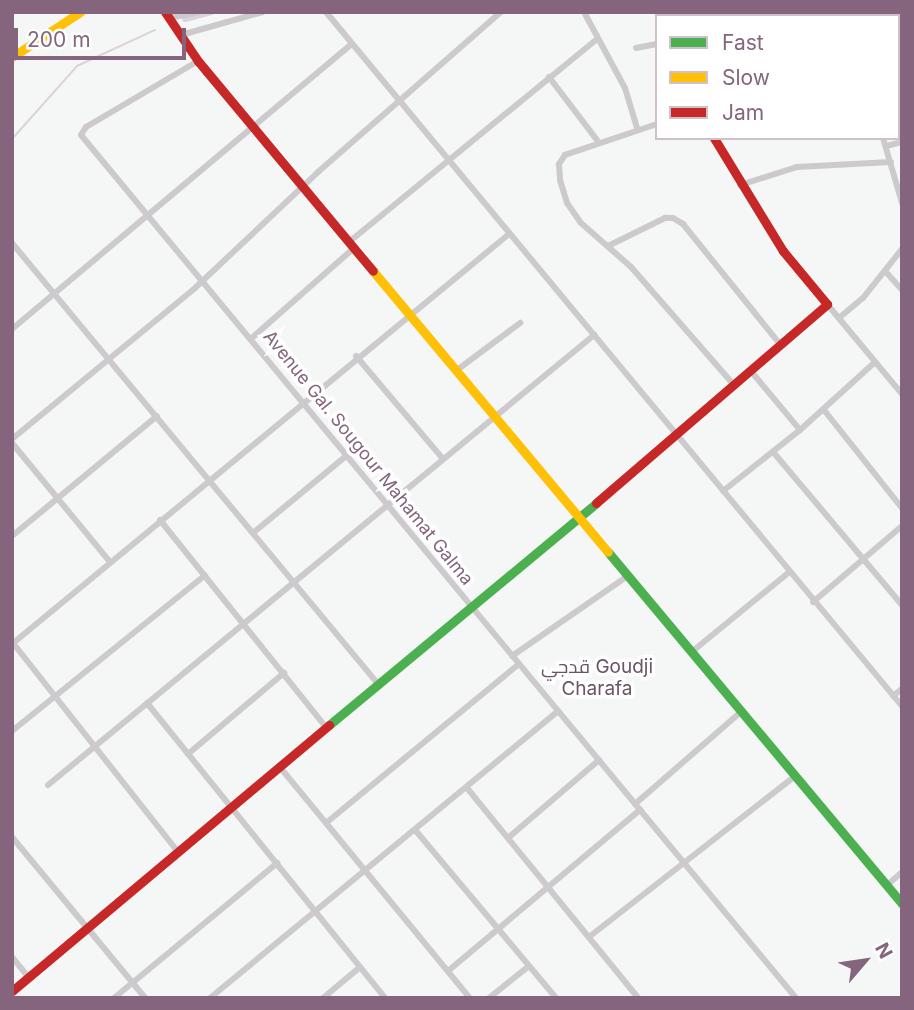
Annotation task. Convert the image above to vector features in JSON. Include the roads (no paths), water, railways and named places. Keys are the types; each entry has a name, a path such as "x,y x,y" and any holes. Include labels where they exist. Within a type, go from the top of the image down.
{"main road":[{"path":"12,57 76,14"},
{"path":"167,15 198,61 578,516 694,650 902,904"},
{"path":"12,50 52,30"},
{"path":"12,991 326,727 473,609 827,304 783,251 740,185 715,140"}],"street":[{"path":"167,15 198,12"},
{"path":"181,35 262,12"},
{"path":"326,12 397,101 902,706"},
{"path":"110,562 12,441 203,281 397,101 501,12"},
{"path":"583,12 596,40 625,88 637,128"},
{"path":"253,337 352,245 596,40"},
{"path":"636,48 655,44"},
{"path":"12,329 351,45"},
{"name":"Avenue Gal. Sougour Mahamat Galma","path":"198,61 83,131 82,135 304,399 384,506 683,859 796,998"},
{"path":"549,77 597,141"},
{"path":"655,124 597,141 561,158 560,180 574,214 608,246 733,384"},
{"path":"884,140 902,203"},
{"path":"886,146 902,142"},
{"path":"740,185 797,167 891,162"},
{"path":"608,246 665,218 673,218 683,224 780,344"},
{"path":"178,852 13,643 356,356 509,234"},
{"path":"12,243 56,292 378,684"},
{"path":"839,318 885,271 902,249"},
{"path":"885,271 902,290"},
{"path":"827,304 902,394"},
{"path":"457,370 520,323"},
{"path":"48,785 594,335"},
{"path":"356,356 443,459"},
{"path":"723,491 774,453 875,362"},
{"path":"750,370 800,430"},
{"path":"824,410 902,508"},
{"path":"12,536 157,416"},
{"path":"774,453 902,605"},
{"path":"253,533 346,456"},
{"path":"160,520 326,727"},
{"path":"813,602 902,526"},
{"path":"694,650 789,573"},
{"path":"512,656 630,574"},
{"path":"12,731 205,575"},
{"path":"326,823 519,664"},
{"path":"188,754 284,673"},
{"path":"893,696 902,689"},
{"path":"147,703 385,998"},
{"path":"210,998 316,914 558,711"},
{"path":"448,971 548,887 742,711"},
{"path":"508,838 599,760"},
{"path":"279,766 470,998"},
{"path":"589,937 683,859 795,776"},
{"path":"467,788 635,997"},
{"path":"416,831 556,998"},
{"path":"12,837 145,998"},
{"path":"114,998 277,863"},
{"path":"886,886 902,872"},
{"path":"12,957 29,978"},
{"path":"489,998 529,966"},
{"path":"323,998 359,968"}],"waterway":[{"path":"185,19 212,12"},
{"path":"12,139 77,66 155,30"}],"district":[{"name":"قدجي Goudji Charafa","path":"597,678"}]}
